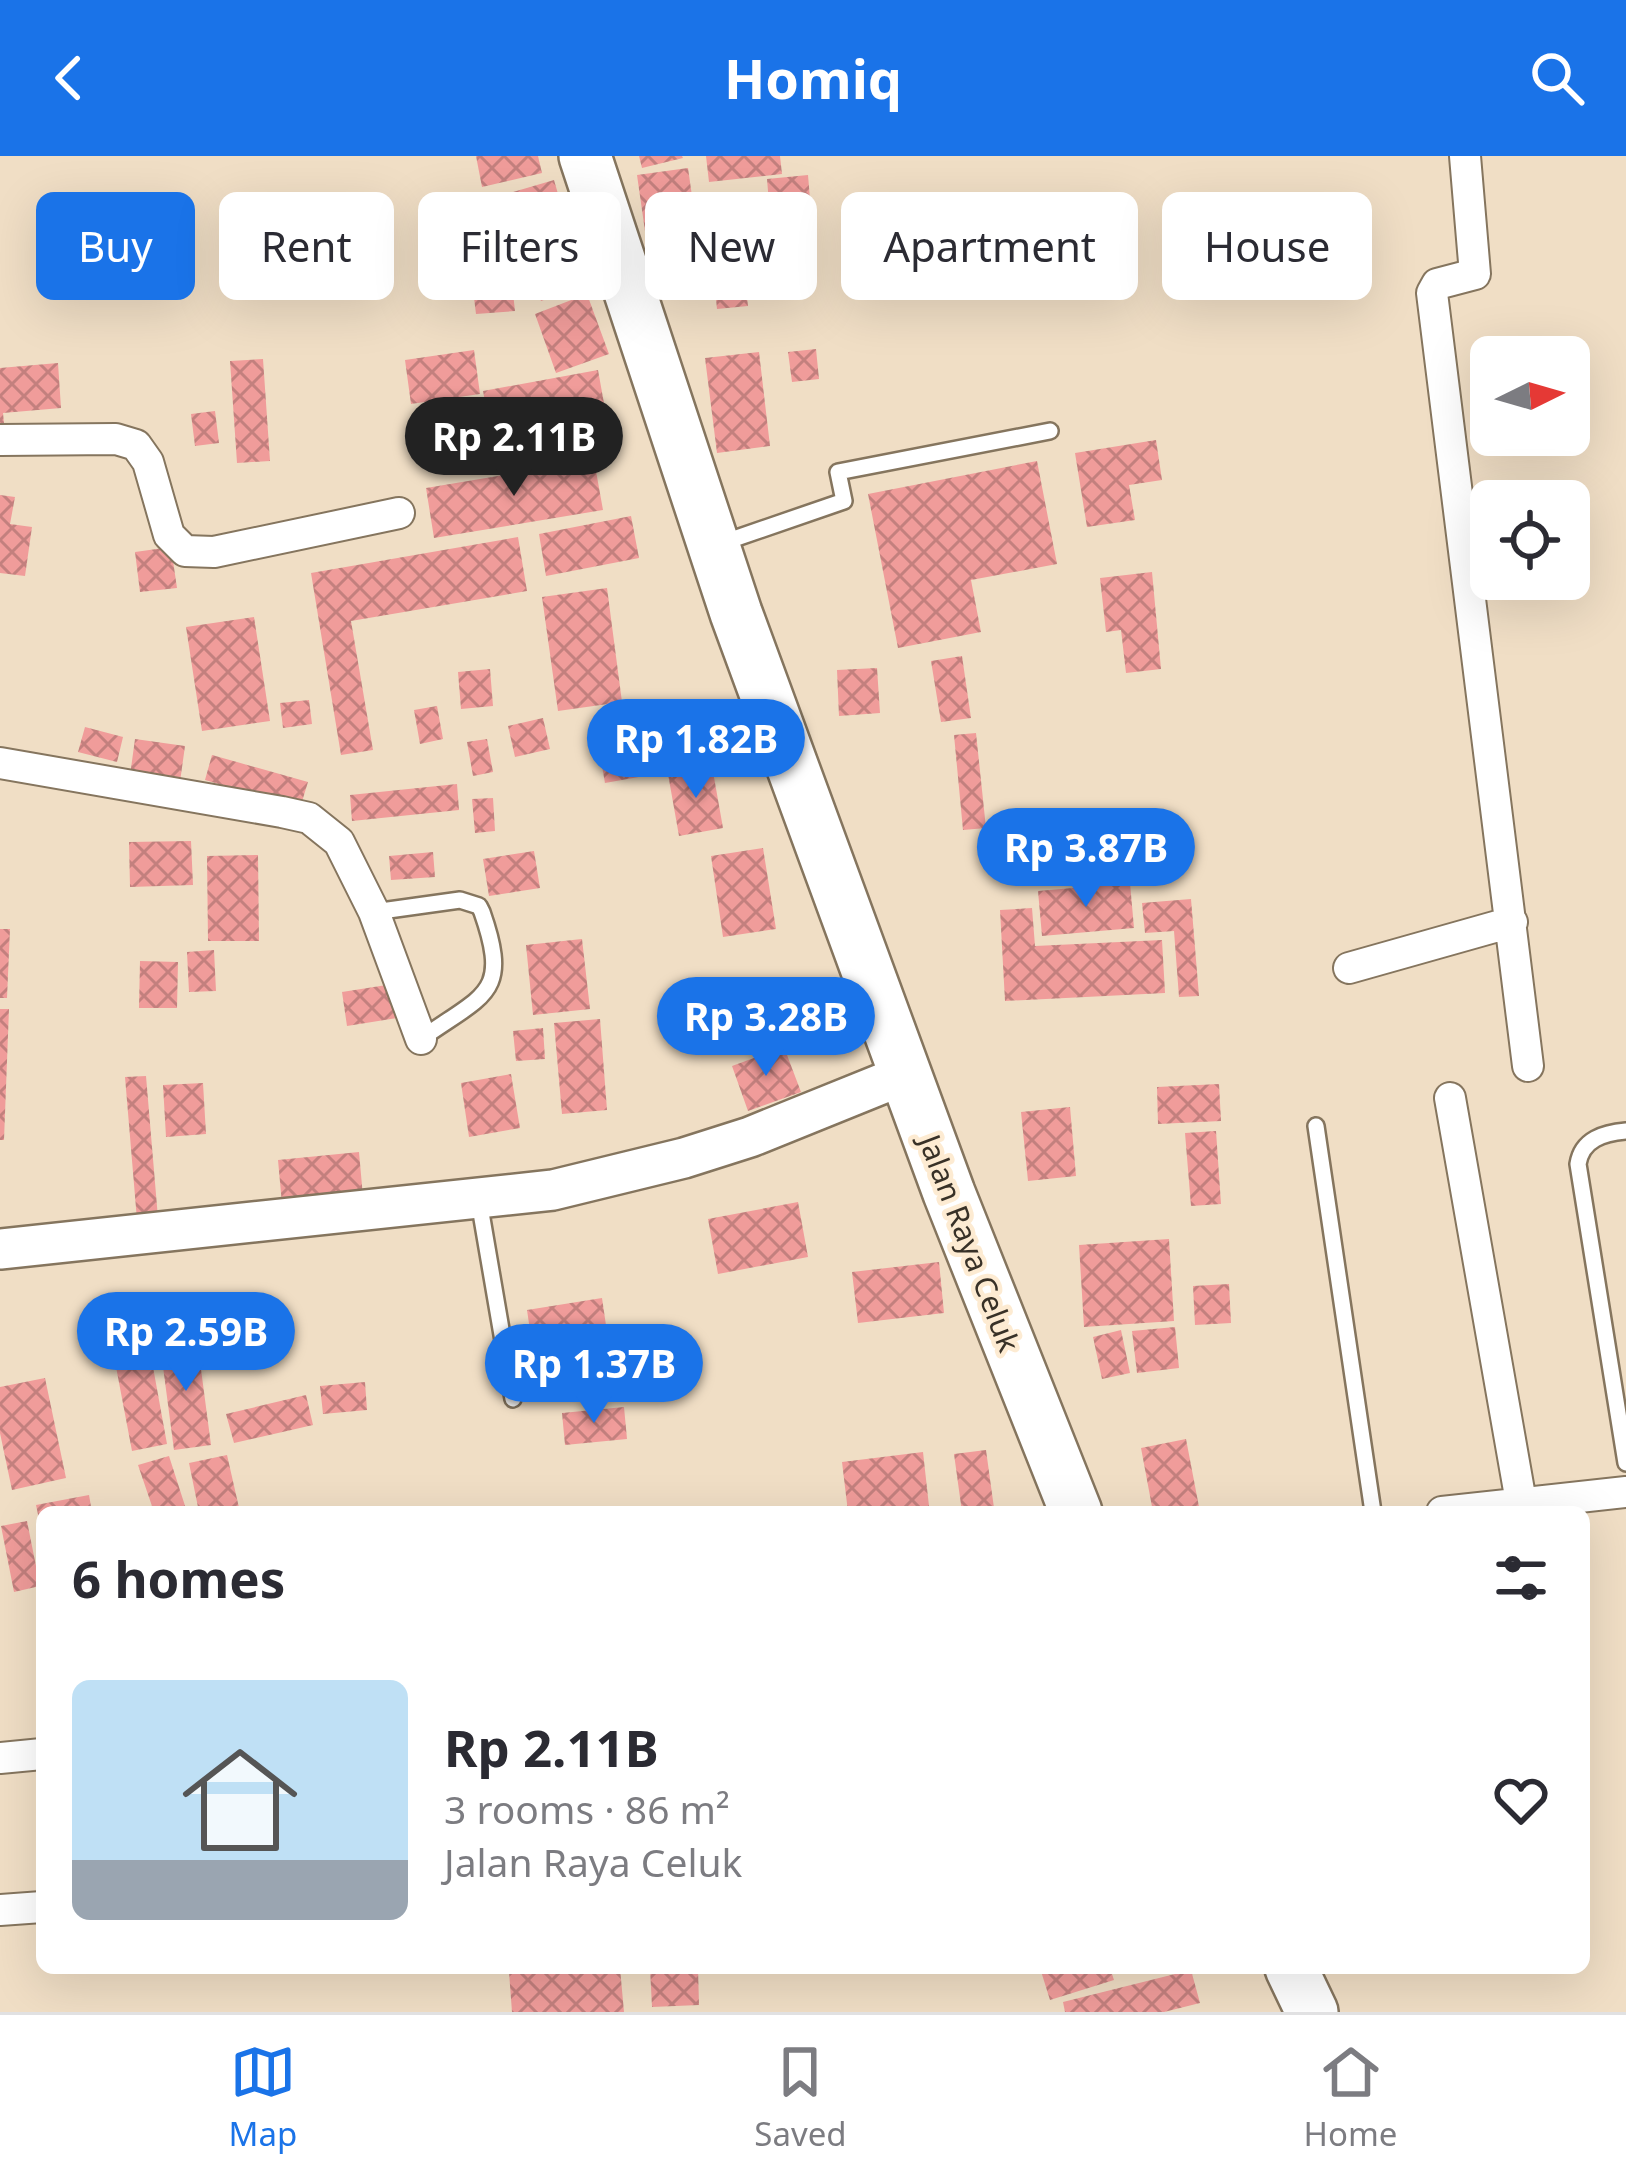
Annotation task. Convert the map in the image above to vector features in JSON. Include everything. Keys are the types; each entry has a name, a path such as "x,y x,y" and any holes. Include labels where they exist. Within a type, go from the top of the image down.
{"highway":[{"name":"Jalan Raya Celuk","path":"585,156 713,546 906,1074 1074,1506"},
{"path":"1294,1974 1312,2012"}],"street":[{"path":"1466,156 1475,274 1437,284 1432,293 1528,1066"},
{"path":"0,440 116,439 136,446 148,462 169,535 185,551 214,552 399,513"},
{"path":"0,763 309,818 339,842 374,912 421,1039"},
{"path":"1349,968 1512,922"},
{"path":"0,1249 553,1190 684,1158 906,1074"},
{"path":"1450,1098 1521,1502"},
{"path":"1489,1506 1626,1492"},
{"path":"0,1758 36,1755"},
{"path":"0,1910 36,1907"}],"lane":[{"path":"713,546 844,500 838,472 1050,431"},
{"path":"374,912 460,900 479,906 485,921 496,958 494,978 482,995 421,1039"},
{"path":"1316,1126 1372,1506"},
{"path":"1626,1131 1605,1132 1593,1139 1578,1164 1626,1463"},
{"path":"478,1198 513,1399"}],"building":[{"path":"476,156 538,156 542,173 482,187"},
{"path":"639,156 682,156 683,158 642,168"},
{"path":"706,156 780,156 782,174 709,182"},
{"path":"688,168 691,192 645,192 645,231 637,175"},
{"path":"808,175 809,192 768,192 767,179"},
{"path":"554,180 557,192 513,192"},
{"path":"474,300 514,300 515,311 476,314"},
{"path":"571,300 589,300 609,354 556,373 535,314"},
{"path":"716,300 747,300 748,306 717,309"},
{"path":"816,349 819,379 792,382 788,352"},
{"path":"474,350 480,394 411,404 405,360"},
{"path":"759,352 770,446 717,453 705,358"},
{"path":"263,359 270,461 237,463 230,361"},
{"path":"58,363 61,408 3,413 5,433 0,434 0,368"},
{"path":"598,370 607,420 493,442 483,391"},
{"path":"215,411 219,443 195,446 191,414"},
{"path":"1156,440 1162,480 1129,485 1135,520 1087,527 1075,453"},
{"path":"594,460 603,510 434,538 426,488"},
{"path":"1037,461 1057,564 971,580 981,632 898,648 868,494"},
{"path":"0,495 15,497 10,524 32,527 25,576 0,573"},
{"path":"631,516 639,558 546,576 539,534"},
{"path":"518,537 527,591 351,621 373,750 341,755 311,573"},
{"path":"171,547 177,588 140,592 135,552"},
{"path":"1152,572 1161,669 1126,673 1121,630 1106,632 1100,578"},
{"path":"607,588 622,702 558,711 542,597"},
{"path":"254,617 270,721 202,731 186,627"},
{"path":"962,656 971,718 941,722 931,661"},
{"path":"877,668 880,713 839,716 837,670"},
{"path":"490,669 493,706 461,709 458,672"},
{"path":"309,700 312,724 283,728 280,703"},
{"path":"437,706 443,739 420,744 414,710"},
{"path":"649,710 661,773 605,783 594,721"},
{"path":"543,718 550,749 515,757 508,726"},
{"path":"85,727 123,737 117,762 78,752"},
{"path":"976,733 986,828 963,830 954,735"},
{"path":"135,739 185,746 179,789 129,783"},
{"path":"487,739 493,772 473,776 467,742"},
{"path":"212,755 308,782 300,808 205,780"},
{"path":"712,766 723,828 679,836 668,774"},
{"path":"457,784 459,810 352,821 350,795"},
{"path":"493,798 495,831 475,833 472,799"},
{"path":"191,841 193,885 130,887 129,842"},
{"path":"763,848 776,929 723,937 711,856"},
{"path":"534,851 540,888 489,896 483,859"},
{"path":"433,852 435,877 391,880 389,856"},
{"path":"258,855 259,941 208,941 207,856"},
{"path":"1130,883 1134,928 1042,936 1038,891"},
{"path":"1191,899 1199,996 1179,997 1174,931 1145,933 1142,903"},
{"path":"1032,908 1035,946 1162,940 1165,993 1005,1001 1000,910"},
{"path":"0,929 10,929 7,998 0,998"},
{"path":"582,939 590,1009 533,1015 526,945"},
{"path":"214,950 216,991 189,992 187,952"},
{"path":"140,961 178,962 177,1008 139,1008"},
{"path":"393,984 397,1018 347,1026 342,992"},
{"path":"0,1009 9,1009 4,1140 0,1140"},
{"path":"600,1019 607,1110 562,1114 554,1023"},
{"path":"543,1028 545,1059 516,1061 513,1031"},
{"path":"784,1047 801,1092 748,1111 732,1066"},
{"path":"511,1074 520,1128 469,1137 461,1083"},
{"path":"146,1076 158,1218 137,1220 125,1077"},
{"path":"203,1083 206,1134 166,1137 163,1085"},
{"path":"1219,1084 1221,1121 1158,1124 1157,1087"},
{"path":"1070,1107 1076,1176 1028,1181 1021,1112"},
{"path":"1216,1131 1221,1204 1191,1206 1185,1133"},
{"path":"359,1152 363,1197 282,1204 278,1160"},
{"path":"798,1202 808,1257 718,1274 708,1219"},
{"path":"1169,1239 1174,1321 1084,1327 1079,1245"},
{"path":"939,1262 944,1313 858,1323 852,1272"},
{"path":"1229,1284 1231,1323 1195,1325 1193,1286"},
{"path":"602,1298 612,1366 537,1378 527,1310"},
{"path":"1175,1327 1179,1368 1137,1373 1132,1331"},
{"path":"1121,1330 1130,1373 1102,1379 1093,1337"},
{"path":"197,1339 211,1445 174,1450 160,1344"},
{"path":"149,1345 167,1444 132,1451 113,1351"},
{"path":"45,1378 66,1478 12,1490 0,1433 0,1387"},
{"path":"365,1382 367,1410 323,1414 320,1386"},
{"path":"306,1395 313,1425 234,1443 226,1414"},
{"path":"624,1407 627,1439 565,1445 562,1413"},
{"path":"1186,1439 1199,1506 1152,1506 1141,1448"},
{"path":"986,1450 994,1506 961,1506 954,1454"},
{"path":"923,1452 929,1506 847,1506 842,1462"},
{"path":"227,1455 239,1506 198,1506 189,1463"},
{"path":"169,1456 185,1506 152,1506 138,1465"},
{"path":"89,1495 91,1506 36,1506"},
{"path":"27,1521 36,1587 14,1592 1,1526"},
{"path":"509,1974 621,1974 624,2012 512,2012"},
{"path":"650,1974 698,1974 699,2005 652,2007"},
{"path":"1042,1974 1112,1974 1114,1980 1050,2000"},
{"path":"1175,1974 1192,1974 1200,2003 1164,2012 1065,2012 1063,2002"}]}
